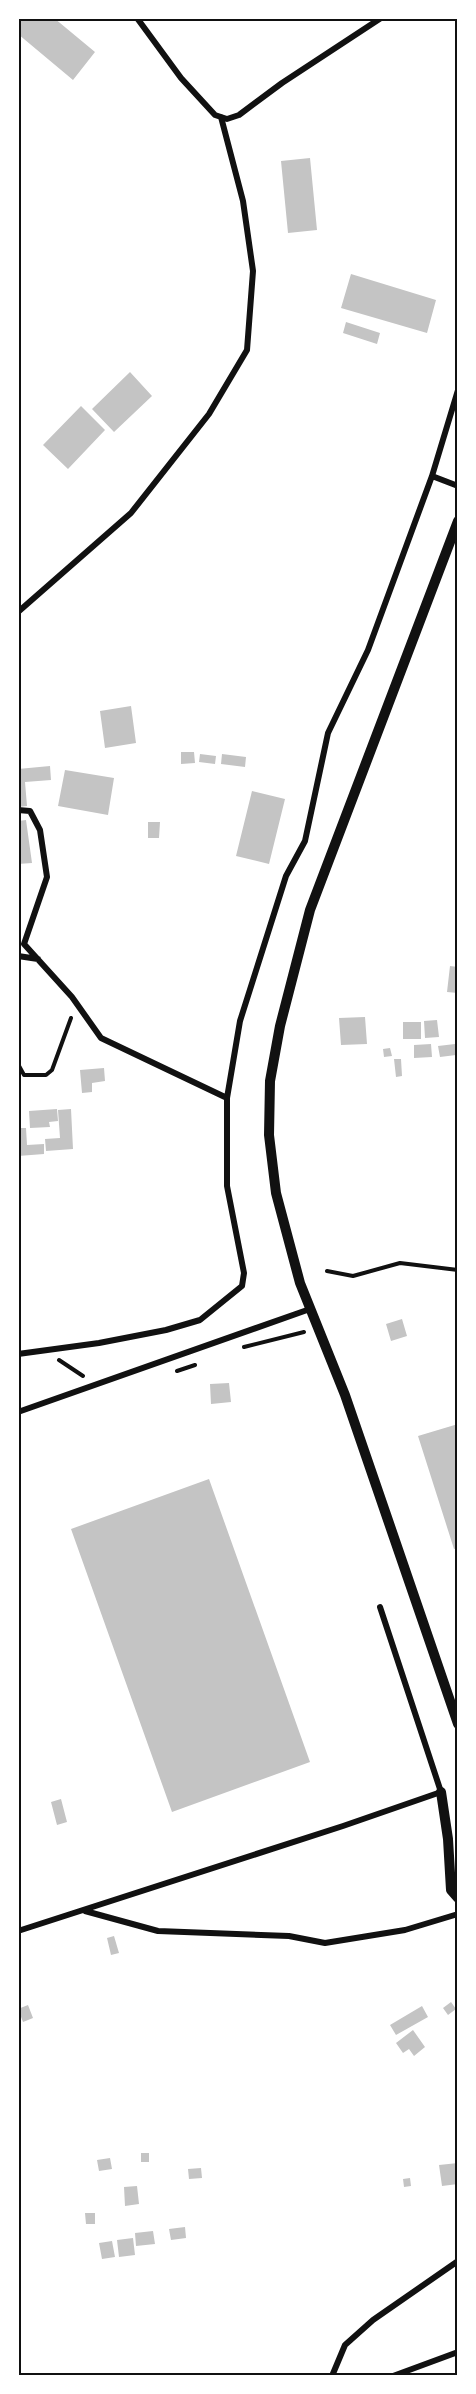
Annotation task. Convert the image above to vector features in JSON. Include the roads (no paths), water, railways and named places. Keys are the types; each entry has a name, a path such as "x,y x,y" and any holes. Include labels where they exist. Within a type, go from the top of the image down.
{"street":[{"path":"137,18 182,78 215,115 227,119 239,115 291,76 381,18"},
{"path":"18,612 131,513 209,414 247,350 253,272 243,201 221,117"},
{"path":"18,1354 99,1343 177,1327 200,1320 242,1287 244,1274 227,1186 227,1098 240,1021 286,876 305,841 328,734 368,650 432,476 458,390"},
{"path":"432,476 458,486"},
{"path":"458,521 310,910 280,1026 270,1082 269,1135 276,1193 300,1283 345,1395 458,1724"},
{"path":"18,810 30,811 40,830 46,877 21,942 72,997 101,1038 227,1098"},
{"path":"18,956 38,959"},
{"path":"18,1412 310,1309"},
{"path":"380,1607 441,1792 448,1839 451,1890 458,1898"},
{"path":"18,1931 441,1792"},
{"path":"84,1911 158,1931 289,1936 325,1943 405,1930 458,1914"},
{"path":"332,2376 345,2345 373,2320 458,2261"},
{"path":"393,2376 458,2352"}]}
